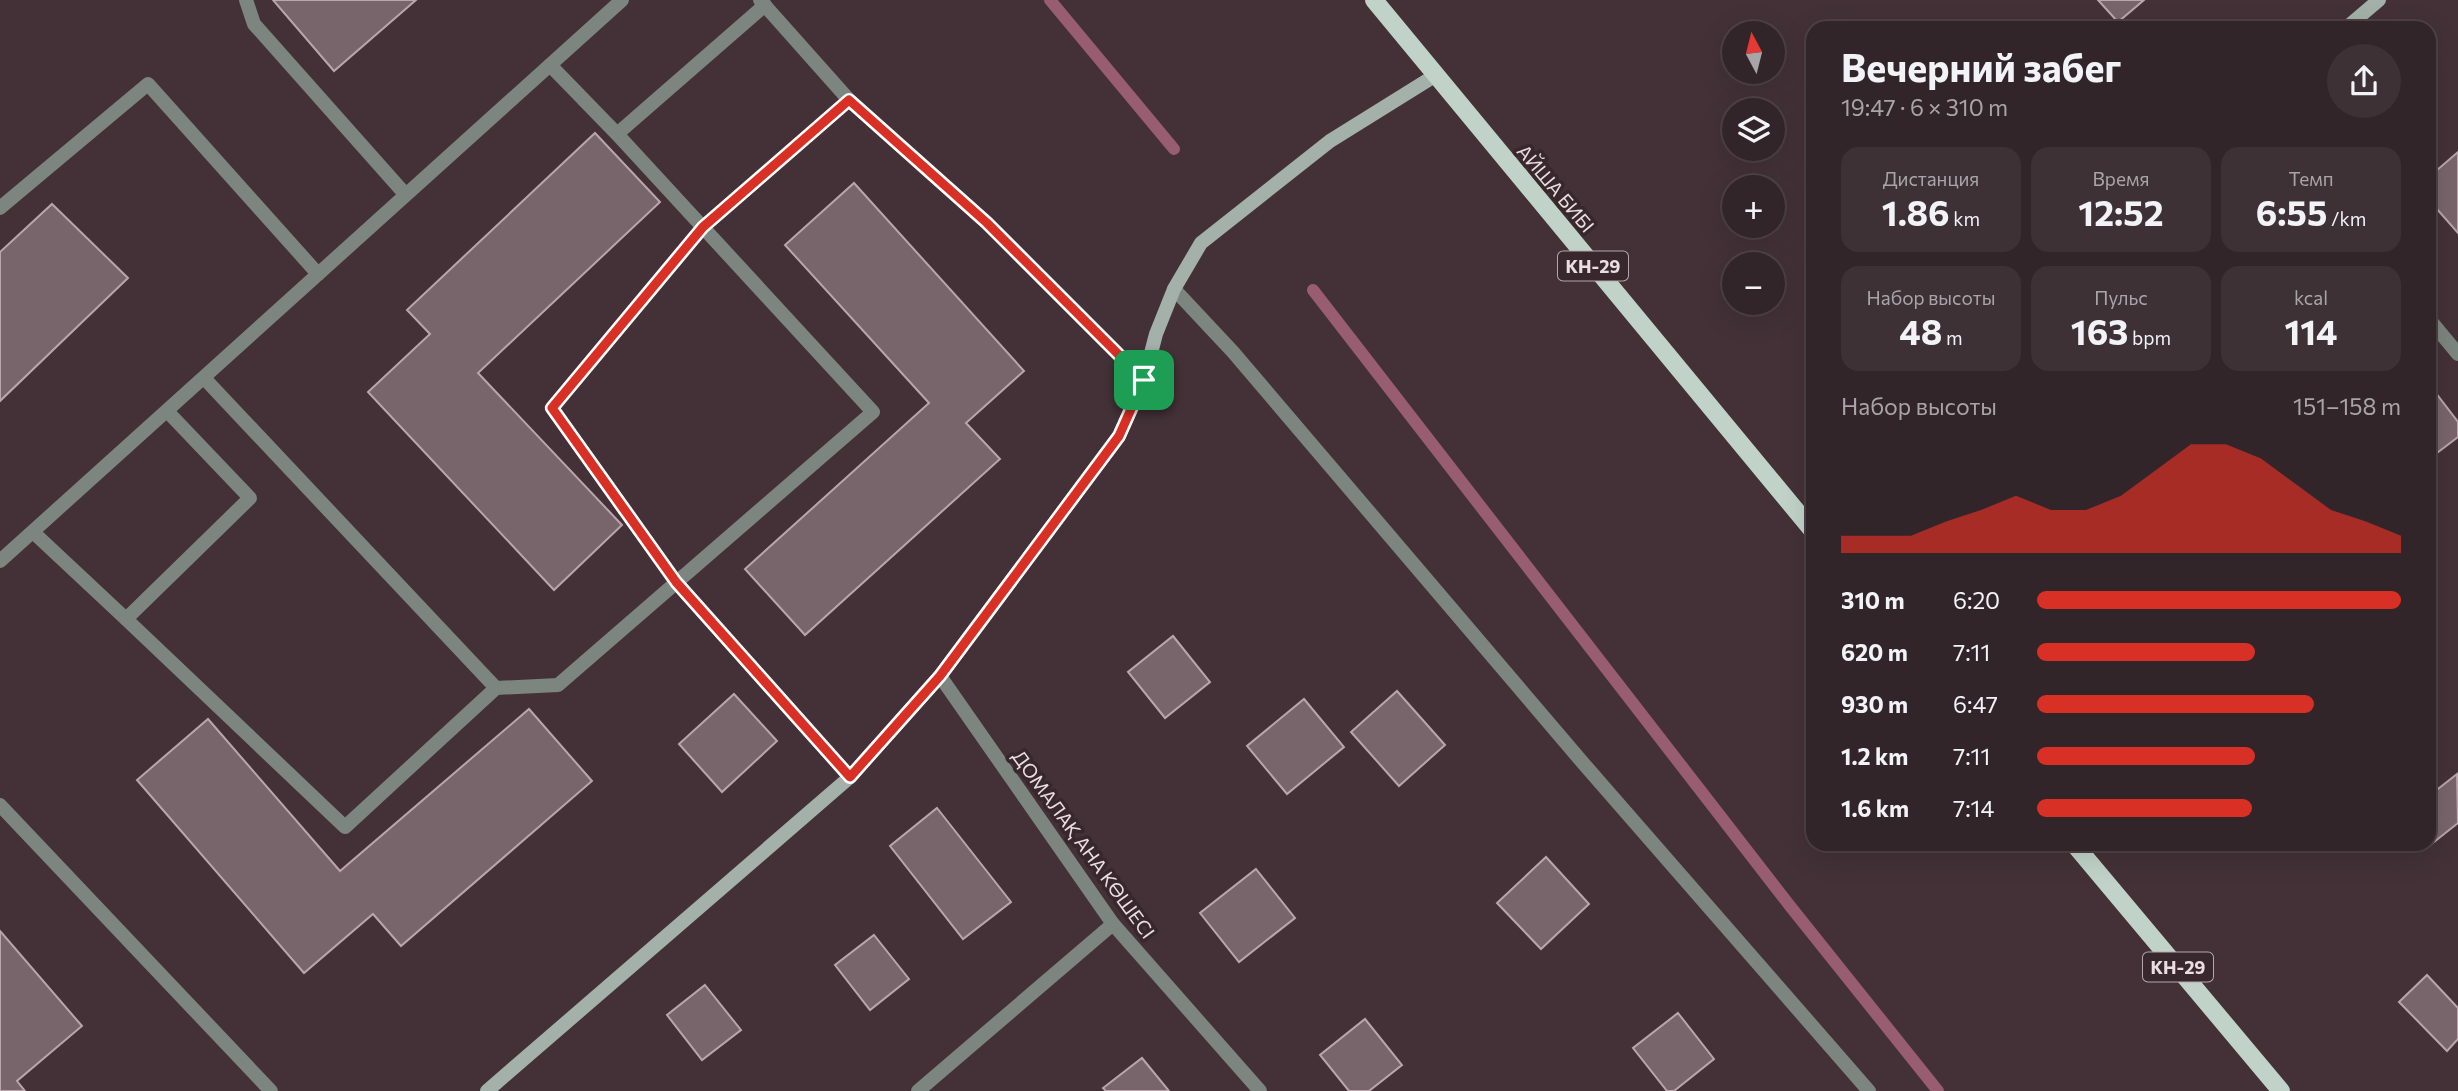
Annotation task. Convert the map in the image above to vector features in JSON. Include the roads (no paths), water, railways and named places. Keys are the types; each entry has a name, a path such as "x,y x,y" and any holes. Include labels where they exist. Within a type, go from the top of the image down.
{"main road":[{"name":"АЙША БИБІ","path":"1374,0 1806,523"},
{"name":"КН-29","path":"2080,851 2281,1091"}],"street":[{"path":"246,0 254,24 405,194"},
{"path":"0,562 622,0"},
{"path":"2354,21 2379,0"},
{"path":"617,134 762,2 849,100 987,223 1144,380"},
{"path":"33,532 345,827 496,688 558,685 873,412 550,65"},
{"path":"487,1091 850,777 940,676 1119,436 1144,380 1156,334 1174,289 1201,243 1329,141 1436,75"},
{"path":"0,208 148,84 318,274"},
{"path":"849,100 703,227 552,408 676,582 850,777"},
{"path":"1174,289 1233,352 1583,762 1869,1091"},
{"path":"2436,327 2458,354"},
{"path":"204,378 496,688"},
{"path":"126,619 250,498 167,411"},
{"name":"ДОМАЛАҚ АНА КӨШЕСІ","path":"940,676 1114,924 1260,1091"},
{"path":"0,806 271,1091"},
{"path":"918,1091 1114,924"}],"waterway":[{"path":"1050,0 1174,149"},
{"path":"1313,290 1790,906 1938,1091"}]}
